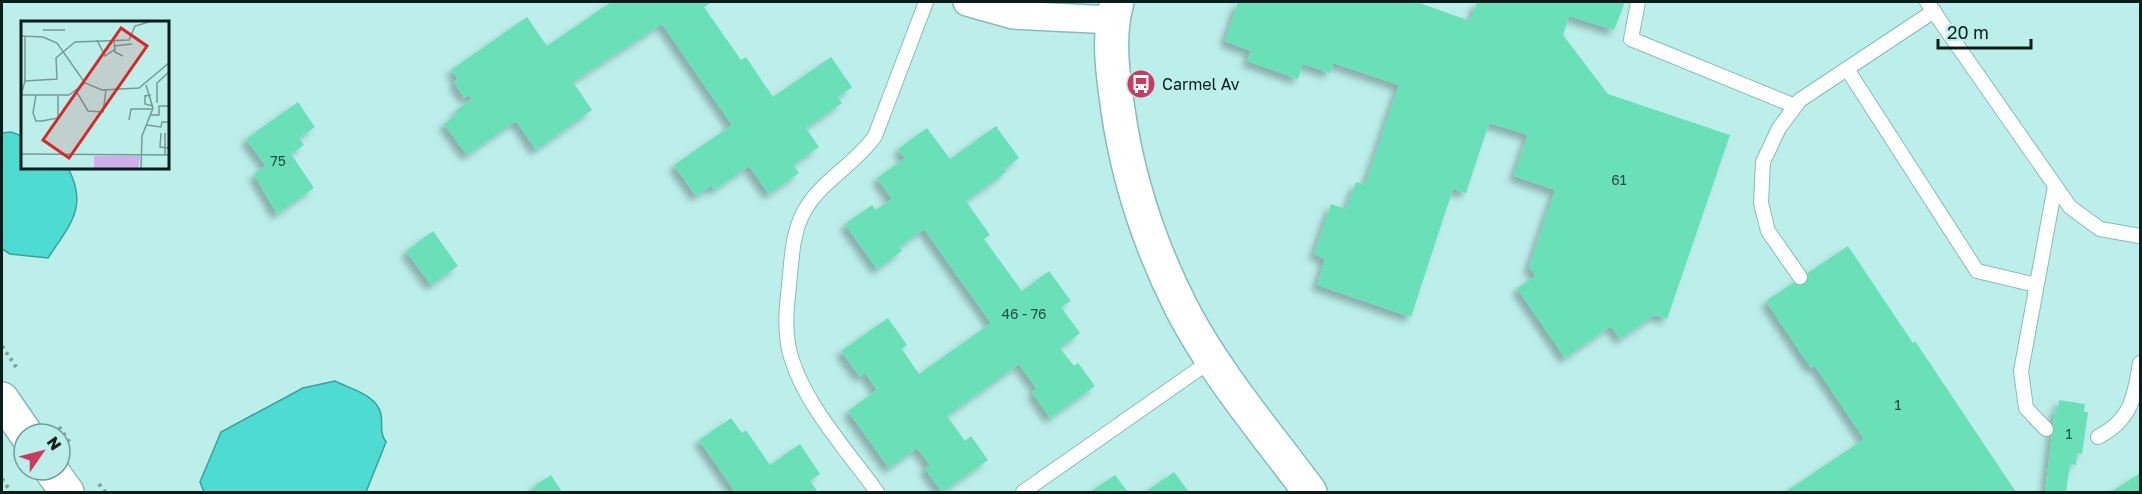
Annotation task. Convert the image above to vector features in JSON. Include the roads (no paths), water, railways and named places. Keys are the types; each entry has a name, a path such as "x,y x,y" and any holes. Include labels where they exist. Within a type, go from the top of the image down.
{"street":[{"path":"968,2 1013,15 1114,11 1113,75 1132,185 1157,253 1183,310 1213,359 1310,492"},
{"path":"2,399 18,422"}],"lane":[{"path":"877,492 807,393 794,368 786,321 792,255 798,225 809,204 862,154 875,136 926,2"},
{"path":"1638,2 1631,39 1795,106"},
{"path":"1800,277 1768,231 1761,203 1763,162 1779,128 1795,106 1931,6 2070,207 2100,229 2140,236"},
{"path":"1847,69 1977,271 2037,285"},
{"path":"2046,429 2026,408 2020,371 2055,186"},
{"path":"1023,492 1213,359"},
{"path":"2098,437 2115,428 2133,404 2140,363"}],"water":[{"path":"11,132 21,136 21,170 69,170 74,182 77,194 74,216 48,258 10,254 2,249 2,133"},
{"path":"335,381 369,397 379,407 381,414 382,432 386,442 366,492 204,492 200,482 221,432 303,388"}],"place":[{"name":"Carmel Av","path":"1141,84"}]}
